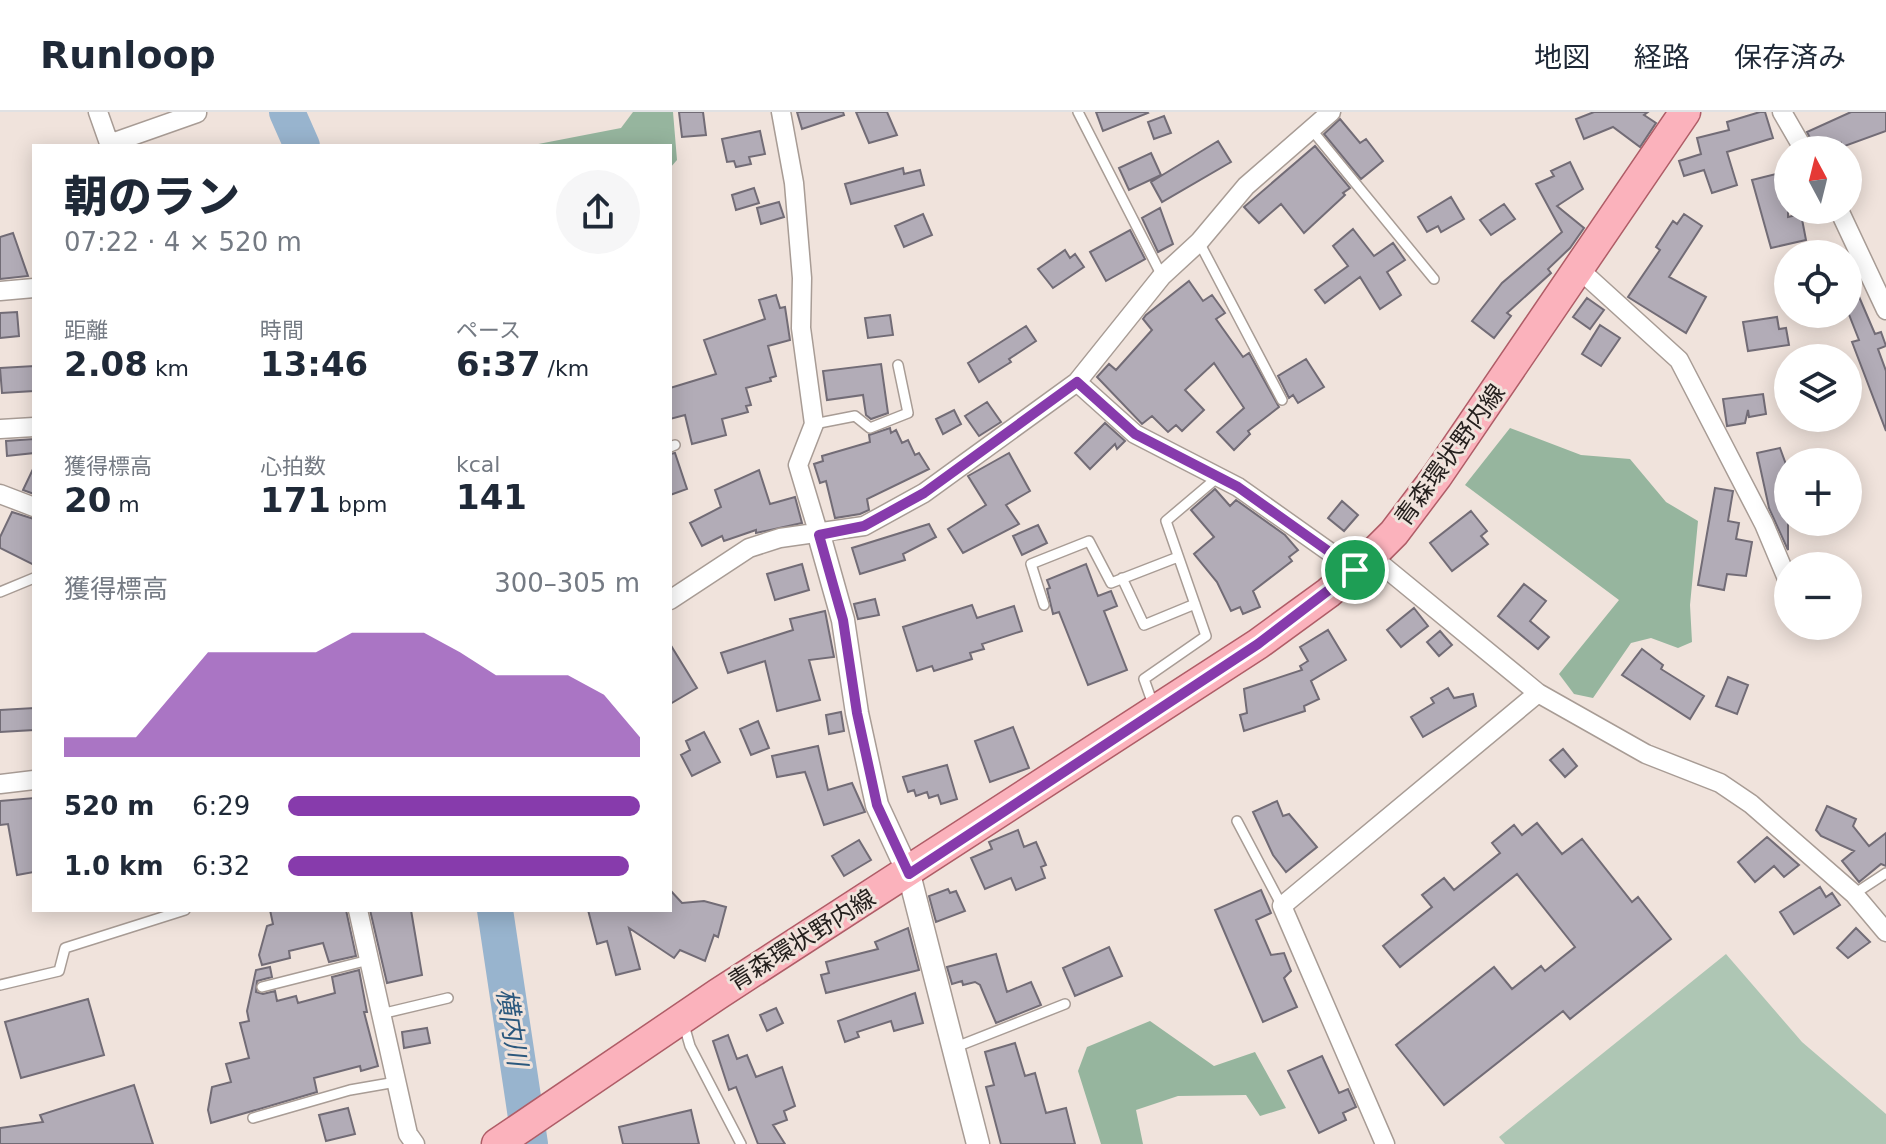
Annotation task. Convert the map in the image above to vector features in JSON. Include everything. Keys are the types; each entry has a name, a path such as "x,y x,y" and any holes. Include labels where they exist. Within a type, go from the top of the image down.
{"main road":[{"name":"青森環状野内線","path":"497,1144 682,1019 909,874 1281,627 1363,563 1394,533 1437,476 1685,112"}],"street":[{"path":"98,112 110,144"},
{"path":"781,112 794,183 802,278 801,328 814,424 798,465 843,620 857,713 877,805 909,874 978,1144"},
{"path":"672,599 749,548 780,538 819,535 864,526 924,493 1077,382 1162,276 1199,242 1246,186 1331,112"},
{"path":"1782,112 1796,136"},
{"path":"113,144 197,113"},
{"path":"1846,224 1882,291 1886,310"},
{"path":"1580,270 1679,360 1776,552"},
{"path":"0,291 32,288"},
{"path":"1077,382 1135,434 1218,477 1363,563 1538,693 1646,754 1720,783 1760,812 1854,894 1886,932"},
{"path":"0,429 32,427"},
{"path":"2,500 32,507"},
{"path":"1385,1144 1282,906 1538,693"},
{"path":"0,784 32,780"},
{"path":"358,912 408,1134 415,1144"}],"lane":[{"path":"1078,112 1162,276"},
{"path":"1311,129 1434,279"},
{"path":"1199,242 1282,400"},
{"path":"814,424 855,416 870,428 908,413 898,365"},
{"path":"1155,711 1144,679 1206,636 1166,521 1218,477"},
{"path":"1044,605 1031,564 1089,541 1111,583 1178,557"},
{"path":"1122,578 1144,625 1195,604"},
{"path":"0,592 32,579"},
{"path":"1237,821 1282,906"},
{"path":"1854,894 1886,873"},
{"path":"0,985 59,971 65,948 179,912"},
{"path":"262,987 369,960"},
{"path":"381,1014 448,998"},
{"path":"952,1048 1065,1004"},
{"path":"682,1019 690,1046 741,1144"},
{"path":"253,1118 350,1090 396,1082"}],"green space":[{"path":"633,112 673,112 677,160 672,166 672,144 538,144 621,128"},
{"path":"1510,428 1581,455 1630,459 1666,502 1698,521 1690,605 1692,642 1678,648 1651,638 1631,643 1593,698 1574,694 1559,674 1619,600 1465,485"},
{"path":"1726,954 1802,1042 1886,1114 1886,1144 1505,1144 1499,1137"},
{"path":"1150,1021 1214,1066 1255,1052 1286,1108 1260,1116 1246,1095 1178,1096 1136,1110 1143,1144 1101,1144 1078,1071 1087,1047"}],"building":[{"path":"679,112 703,112 706,135 682,137"},
{"path":"797,112 843,112 844,115 802,129"},
{"path":"856,112 887,112 897,135 869,143"},
{"path":"1096,112 1147,112 1148,113 1103,131"},
{"path":"1594,112 1648,112 1644,115 1656,123 1640,147 1613,127 1584,139 1576,119"},
{"path":"1765,112 1773,138 1727,152 1737,185 1712,193 1704,170 1684,176 1679,161 1701,154 1697,138 1729,130 1727,122"},
{"path":"1851,112 1886,112 1886,131 1862,140 1862,136 1809,136 1807,132"},
{"path":"1164,116 1171,133 1154,139 1148,122"},
{"path":"1340,119 1360,143 1366,139 1383,161 1361,179 1324,134"},
{"path":"760,131 765,154 749,157 751,164 736,167 734,161 727,162 722,139"},
{"path":"1218,141 1231,162 1162,202 1151,182"},
{"path":"1315,146 1350,188 1343,193 1345,195 1304,233 1281,204 1259,223 1244,207"},
{"path":"1151,153 1161,175 1129,190 1119,168"},
{"path":"1570,162 1583,189 1557,206 1584,228 1570,248 1548,269 1551,273 1507,313 1511,316 1494,338 1472,321 1502,283 1562,232 1536,184 1554,176 1551,171"},
{"path":"903,168 904,174 920,170 924,185 851,204 845,184"},
{"path":"1774,174 1774,224 1803,224 1806,240 1774,240 1774,247 1771,248 1752,180"},
{"path":"754,188 759,203 736,210 732,195"},
{"path":"1451,197 1464,219 1441,232 1438,226 1427,232 1418,217"},
{"path":"779,202 784,217 761,224 757,208"},
{"path":"1504,204 1515,219 1491,235 1480,220"},
{"path":"1160,208 1173,244 1158,252 1142,218"},
{"path":"923,214 932,235 904,247 895,226"},
{"path":"1684,214 1702,226 1669,277 1706,297 1686,333 1628,297 1660,250 1656,247 1673,221 1677,224"},
{"path":"1353,229 1374,256 1393,243 1405,260 1387,272 1401,295 1380,309 1360,277 1325,303 1315,290 1348,266 1333,246"},
{"path":"1130,230 1145,259 1106,281 1090,252"},
{"path":"13,233 28,276 0,279 0,237"},
{"path":"1065,250 1070,258 1075,254 1084,267 1053,288 1038,269"},
{"path":"1189,281 1203,301 1212,295 1225,313 1216,319 1243,357 1249,353 1279,407 1248,431 1250,434 1234,450 1217,432 1244,408 1214,363 1185,390 1204,410 1182,431 1176,425 1168,432 1152,416 1142,424 1097,377 1109,364 1116,370 1152,330 1143,319 1146,315"},
{"path":"776,295 780,308 785,307 790,340 768,346 776,376 770,378 771,381 746,388 751,405 746,406 748,412 722,419 726,435 692,444 685,415 672,418 672,387 716,374 704,340 765,319 759,300"},
{"path":"1587,298 1604,310 1590,329 1573,317"},
{"path":"1862,304 1875,334 1881,332 1886,346 1878,349 1886,371 1886,431 1862,368 1862,344 1852,342 1859,340 1854,328 1862,328"},
{"path":"17,312 19,336 0,338 0,313"},
{"path":"890,315 893,335 868,338 865,318"},
{"path":"1774,317 1774,328 1786,328 1789,344 1774,344 1774,347 1748,351 1743,322"},
{"path":"1600,325 1620,338 1601,366 1582,354"},
{"path":"1026,326 1036,341 1009,359 1011,362 979,382 968,363"},
{"path":"1306,359 1324,387 1298,403 1293,395 1289,398 1278,376"},
{"path":"881,364 888,413 871,419 866,415 863,395 827,400 823,371"},
{"path":"32,366 32,391 2,393 0,368"},
{"path":"1763,394 1766,414 1749,417 1748,410 1745,423 1727,426 1723,399"},
{"path":"987,402 1001,422 979,436 965,416"},
{"path":"954,410 961,424 943,434 936,419"},
{"path":"1105,423 1125,441 1117,449 1115,444 1090,469 1075,453"},
{"path":"890,428 891,433 896,430 902,443 908,440 915,455 919,453 929,469 867,499 869,510 835,518 826,481 820,483 814,464 823,461 822,456 870,442 869,435"},
{"path":"32,439 32,453 7,456 6,441"},
{"path":"1774,449 1774,519 1769,508 1757,453"},
{"path":"675,453 687,489 672,494 672,454"},
{"path":"1009,453 1030,491 1006,505 1019,524 963,553 948,529 986,505 968,476"},
{"path":"759,470 770,504 795,497 802,523 756,533 756,530 724,541 722,536 702,546 690,523 721,507 715,490"},
{"path":"32,471 32,493 23,490"},
{"path":"1715,488 1733,491 1728,521 1739,523 1736,539 1752,542 1746,576 1727,574 1724,590 1698,585"},
{"path":"1215,489 1230,506 1236,500 1285,535 1298,550 1289,557 1292,561 1253,591 1260,607 1243,614 1240,607 1231,611 1217,582 1194,554 1214,537 1191,510"},
{"path":"1342,501 1358,515 1344,531 1328,518"},
{"path":"1471,511 1487,531 1481,536 1488,544 1452,571 1430,543"},
{"path":"12,512 32,518 32,564 0,548 0,537"},
{"path":"929,524 936,537 903,554 905,560 860,574 852,548"},
{"path":"1038,525 1047,543 1022,555 1013,536"},
{"path":"1782,536 1788,536 1788,550"},
{"path":"802,564 809,590 775,600 767,574"},
{"path":"1086,564 1098,596 1111,591 1117,606 1104,611 1127,670 1088,685 1059,612 1053,614 1047,589 1050,588 1047,580"},
{"path":"1524,584 1546,601 1530,621 1549,637 1538,649 1498,616"},
{"path":"875,599 879,615 858,619 854,604"},
{"path":"972,605 977,618 1014,606 1022,631 982,644 984,649 970,653 972,659 934,671 932,666 917,671 903,627"},
{"path":"1414,608 1428,626 1401,647 1387,630"},
{"path":"825,611 834,657 809,660 820,700 777,711 765,661 728,673 721,653 793,630 790,619"},
{"path":"1328,630 1346,660 1311,681 1319,699 1304,706 1305,711 1244,731 1240,715 1247,713 1244,689 1302,670 1300,666 1308,661 1300,647"},
{"path":"1440,631 1452,645 1439,656 1427,642"},
{"path":"672,647 697,688 672,703"},
{"path":"1642,649 1663,665 1661,669 1704,696 1690,719 1622,675"},
{"path":"1728,677 1748,685 1737,714 1716,706"},
{"path":"1448,688 1454,698 1473,694 1476,706 1423,737 1411,717 1434,703 1431,698"},
{"path":"32,708 32,730 0,732 0,710"},
{"path":"841,712 844,731 829,734 826,715"},
{"path":"758,721 769,748 751,755 740,729"},
{"path":"1013,727 1029,768 990,782 975,741"},
{"path":"704,732 720,762 692,776 681,755 690,750 686,741"},
{"path":"818,746 828,790 852,783 865,812 824,825 805,772 777,777 772,756"},
{"path":"1563,749 1577,766 1565,777 1550,760"},
{"path":"947,765 957,799 941,804 938,795 929,798 927,792 916,796 914,790 908,792 903,777"},
{"path":"32,798 32,872 17,875 8,824 0,825 0,801"},
{"path":"1277,801 1283,816 1289,814 1317,847 1286,872 1273,855 1253,812"},
{"path":"1827,806 1856,819 1853,826 1869,846 1886,833 1886,866 1881,864 1859,882 1842,861 1854,851 1821,836 1816,830"},
{"path":"1537,823 1562,854 1582,839 1632,902 1638,897 1671,939 1570,1019 1563,1011 1444,1105 1396,1045 1494,967 1512,989 1541,966 1545,971 1575,947 1517,874 1400,967 1383,946 1432,907 1422,895 1444,878 1454,890 1500,853 1492,843 1514,825 1522,835"},
{"path":"1018,830 1024,847 1036,842 1046,865 1041,867 1045,878 1016,890 1011,878 985,889 971,858 992,849 989,842"},
{"path":"1767,837 1799,865 1784,877 1774,866 1755,882 1738,862"},
{"path":"859,840 871,860 844,876 832,856"},
{"path":"1820,887 1826,897 1832,893 1840,905 1794,934 1780,912"},
{"path":"948,889 950,893 956,891 965,911 936,922 929,896"},
{"path":"1261,890 1271,913 1256,920 1271,955 1284,953 1291,971 1284,978 1297,1007 1263,1022 1215,910"},
{"path":"672,892 682,903 704,901 726,907 718,937 714,935 705,961 680,950 674,958 629,928 640,969 616,975 607,941 597,944 589,912 672,912"},
{"path":"270,912 346,912 356,956 329,962 323,943 289,951 290,958 262,965 259,955 267,926 273,924"},
{"path":"370,912 411,912 422,975 387,983"},
{"path":"908,928 919,970 826,993 821,975 829,973 826,962 878,949 875,942"},
{"path":"1856,928 1870,942 1848,958 1837,948"},
{"path":"1109,947 1122,976 1075,996 1063,968"},
{"path":"996,954 1007,992 1031,982 1041,1005 996,1023 980,985 975,982 963,985 962,981 952,984 947,967"},
{"path":"270,967 272,977 257,981 256,992 275,991 277,1001 296,996 298,1003 335,993 332,977 359,970 367,1012 364,1012 378,1066 361,1071 360,1066 314,1078 317,1092 211,1123 208,1110 212,1087 231,1082 226,1064 249,1058 240,1023 249,1021 247,1011 256,970"},
{"path":"915,993 923,1023 894,1031 891,1021 857,1032 859,1037 845,1042 838,1021"},
{"path":"88,999 104,1055 21,1078 5,1022"},
{"path":"776,1008 783,1023 767,1031 760,1015"},
{"path":"427,1028 430,1043 404,1048 402,1032"},
{"path":"728,1035 737,1059 747,1055 756,1077 782,1067 795,1106 784,1111 787,1120 773,1125 785,1144 758,1144 736,1087 729,1090 713,1041"},
{"path":"1015,1043 1025,1076 1035,1073 1046,1113 1066,1108 1075,1144 1001,1144 986,1087 994,1085 985,1052"},
{"path":"1322,1056 1339,1093 1348,1089 1356,1107 1343,1113 1346,1120 1319,1133 1288,1071"},
{"path":"134,1085 153,1144 0,1144 0,1128 43,1122 40,1115"},
{"path":"348,1108 355,1134 326,1141 319,1115"},
{"path":"691,1110 699,1144 623,1144 619,1127"}],"waterway":[{"name":"横内川","path":"287,112 301,144"},
{"name":"横内川","path":"495,912 530,1144"}],"route":[{"path":"1077,382 1135,434 1238,487 1355,570 1258,644 1018,799 909,874 877,805 857,713 843,620 819,535 864,526 924,493 1077,382"}]}
